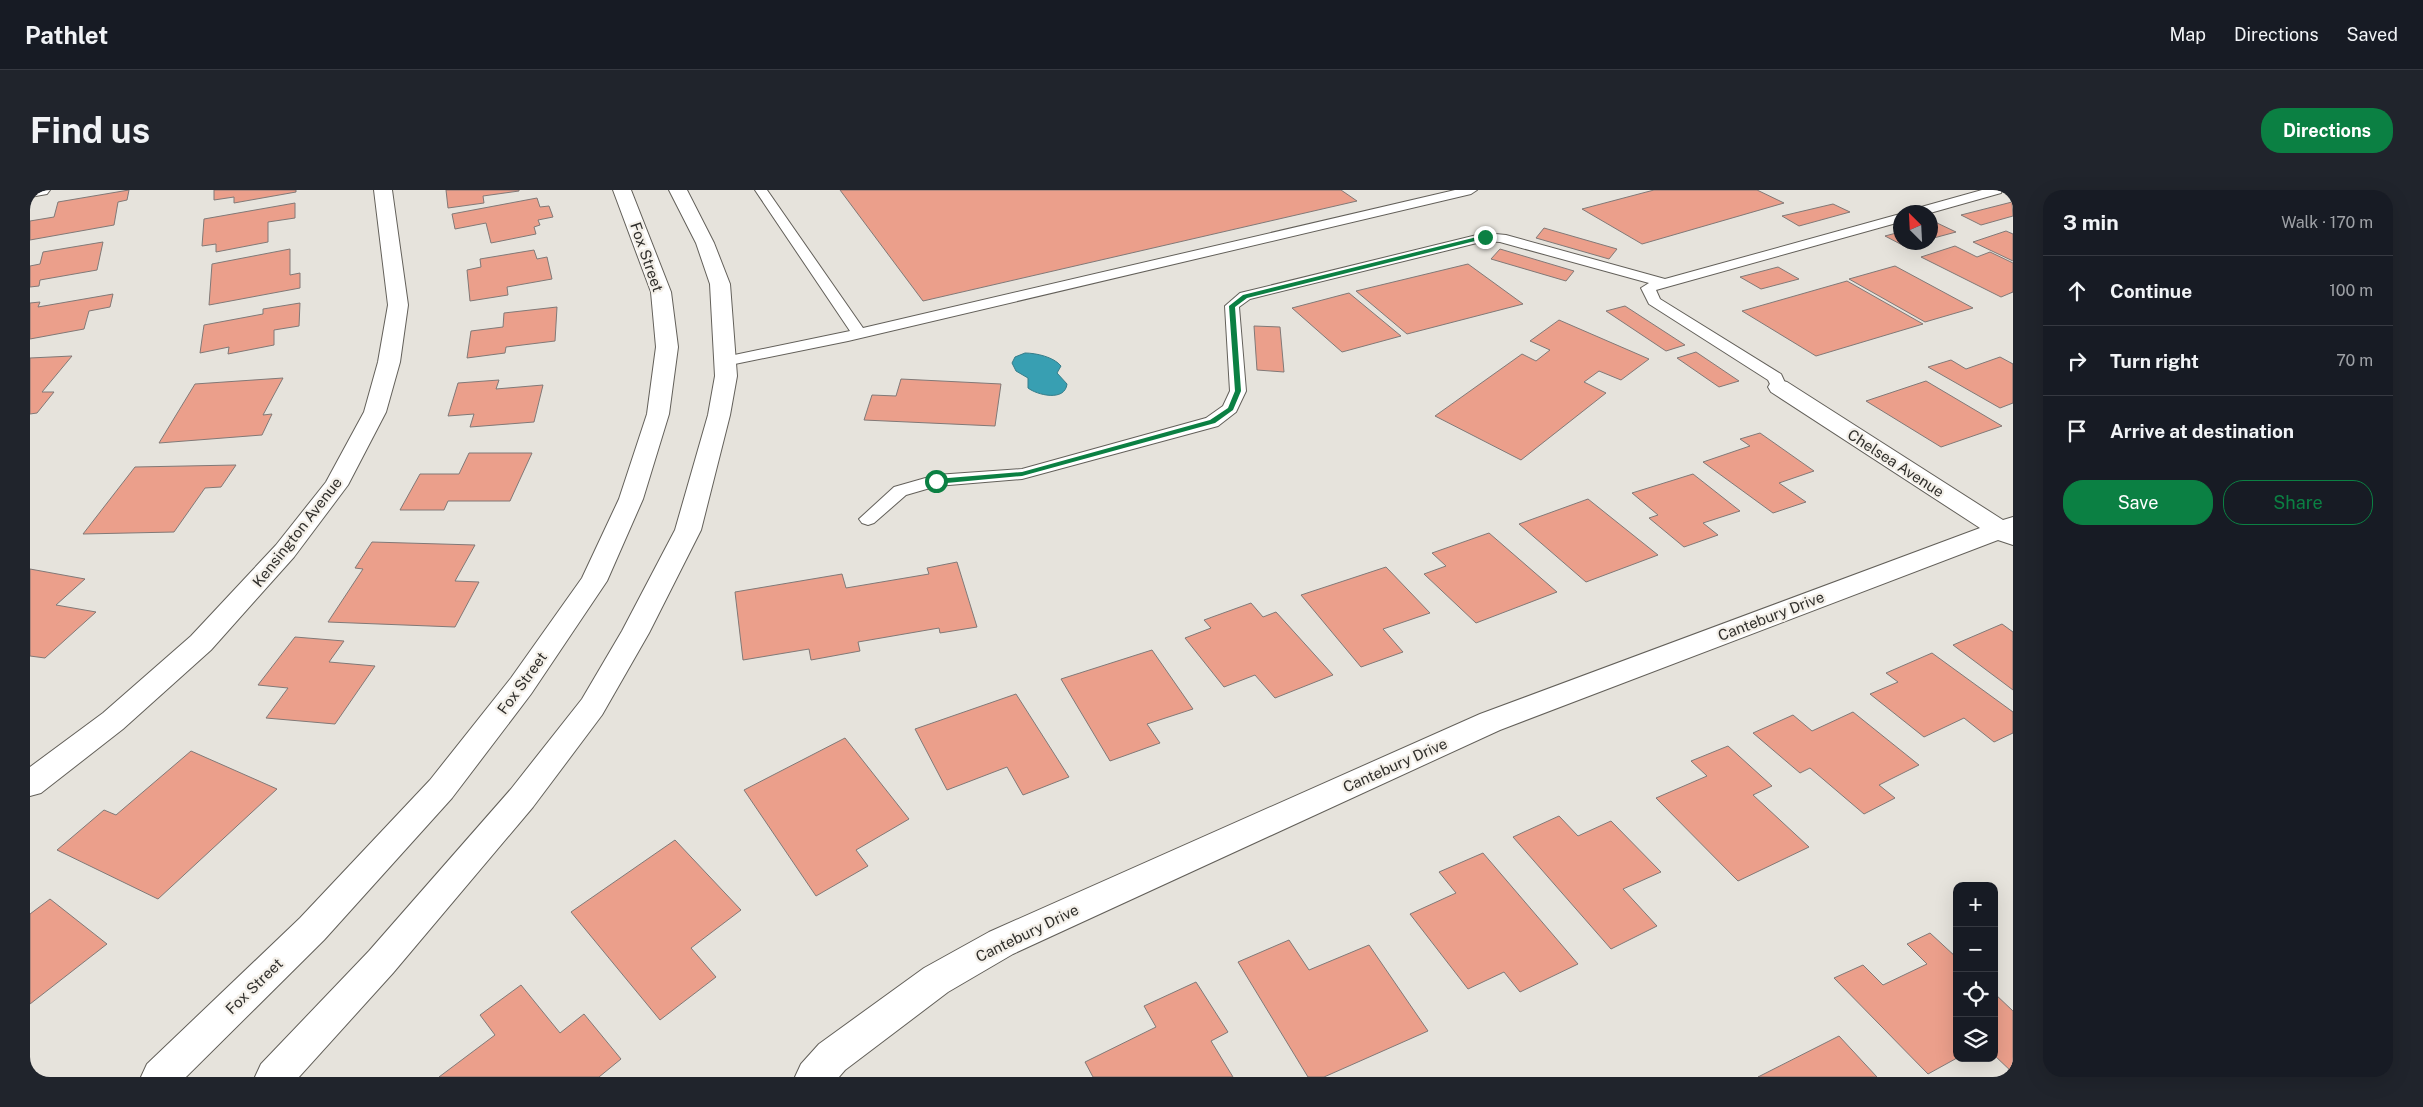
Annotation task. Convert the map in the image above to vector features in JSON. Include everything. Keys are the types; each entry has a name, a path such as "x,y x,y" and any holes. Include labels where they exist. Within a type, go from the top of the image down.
{"street":[{"path":"30,192 41,190"},
{"name":"Kensington Avenue","path":"30,784 113,722 201,644 285,551 336,485 375,412 389,362 398,305 382,190"},
{"name":"Fox Street","path":"160,1077 312,929 441,788 521,686 594,582 631,499 658,414 667,347 661,292 622,190"},
{"path":"274,1077 381,962 516,806 592,707 635,633 688,530 720,415 726,376 720,284 705,243 678,190"},
{"name":"Chelsea Avenue","path":"1779,387 2009,531"},
{"name":"Cantebury Drive","path":"814,1077 832,1058 936,980 1001,943 1490,722 2009,531"}],"lane":[{"path":"761,190 859,333"},
{"path":"725,361 859,333 1471,190"},
{"path":"1938,207 1996,190"},
{"path":"1779,387 1775,377 1654,301 1648,288 1661,282 1893,220"},
{"path":"868,519 900,491 936,481 1022,474 1212,422 1230,409 1238,391 1232,306 1245,296 1485,237 1501,238 1661,282"}],"water":[{"path":"1025,353 1044,356 1058,363 1061,366 1057,373 1067,384 1065,390 1056,395 1044,395 1028,388 1028,378 1016,371 1012,363 1015,357"}],"building":[{"path":"129,190 127,200 118,202 114,225 30,240 30,221 54,217 58,202"},
{"path":"214,190 296,190 296,192 234,203 234,197 214,200"},
{"path":"446,190 519,191 483,196 484,203 448,208"},
{"path":"840,190 1341,190 1357,201 923,301"},
{"path":"1654,190 1757,190 1784,203 1642,244 1582,209"},
{"path":"537,198 540,207 549,206 553,217 538,220 540,225 534,227 536,234 491,243 486,223 455,229 452,214"},
{"path":"2012,202 2013,216 1981,225 1961,215"},
{"path":"295,203 295,218 268,222 268,242 216,252 216,244 202,246 204,219"},
{"path":"1833,204 1850,212 1799,226 1782,216"},
{"path":"1938,223 1956,232 1938,237"},
{"path":"1544,228 1617,249 1609,259 1536,238"},
{"path":"2006,231 2013,234 2013,261 1973,242"},
{"path":"1893,234 1893,240 1885,236"},
{"path":"103,242 97,270 40,280 39,286 30,287 30,266 40,264 43,252"},
{"path":"1955,246 1977,257 1990,252 2013,263 2013,292 2001,297 1921,257"},
{"path":"290,249 290,275 300,273 300,288 209,305 212,264"},
{"path":"1500,249 1574,271 1566,281 1491,259"},
{"path":"534,250 537,259 547,257 552,279 507,287 508,295 470,301 467,270 481,267 480,259"},
{"path":"1468,264 1523,304 1407,334 1356,291"},
{"path":"1895,266 1973,308 1925,322 1849,279"},
{"path":"1778,267 1799,279 1761,289 1740,277"},
{"path":"1847,281 1923,324 1816,356 1742,311"},
{"path":"1349,293 1401,336 1342,352 1292,308"},
{"path":"113,294 110,307 89,311 84,329 30,339 30,303 40,302 38,307"},
{"path":"300,303 299,326 274,330 274,345 228,354 229,347 200,353 204,325 263,314 263,309"},
{"path":"1625,306 1685,345 1666,351 1606,311"},
{"path":"557,307 555,341 506,347 505,353 467,358 471,331 503,327 504,313"},
{"path":"1559,320 1649,359 1621,380 1599,371 1584,382 1606,393 1521,460 1435,416 1522,354 1536,361 1550,350 1530,341"},
{"path":"1254,326 1280,327 1284,372 1257,370"},
{"path":"1696,352 1739,381 1719,387 1677,358"},
{"path":"72,356 42,392 54,392 37,413 30,414 30,358"},
{"path":"2000,357 2013,364 2013,403 2000,408 1928,367 1951,360 1966,369"},
{"path":"283,378 263,415 272,414 262,435 159,443 195,384"},
{"path":"901,379 1001,384 995,426 864,420 872,395 896,396"},
{"path":"499,380 496,389 543,385 534,422 470,427 474,414 448,416 458,383"},
{"path":"1926,381 2002,426 1941,447 1866,401"},
{"path":"1760,433 1814,471 1779,483 1806,502 1773,513 1703,462 1750,446 1740,439"},
{"path":"469,453 532,453 510,501 448,501 444,510 400,510 420,474 459,474"},
{"path":"236,465 221,487 205,488 174,532 83,534 135,467"},
{"path":"1693,474 1740,511 1703,523 1718,535 1684,547 1649,518 1658,515 1632,493"},
{"path":"1588,499 1658,555 1586,582 1519,524"},
{"path":"1489,533 1557,592 1476,623 1424,574 1446,566 1432,553"},
{"path":"372,542 475,545 455,581 479,582 455,627 328,622 363,569 355,568"},
{"path":"957,562 977,627 940,633 939,628 858,642 860,651 811,660 809,649 743,660 735,592 842,574 846,588 929,574 927,568"},
{"path":"1386,567 1430,613 1383,629 1403,652 1361,667 1301,595"},
{"path":"30,569 85,579 56,605 96,612 45,658 30,656"},
{"path":"1251,603 1263,617 1276,612 1333,675 1275,698 1255,675 1224,687 1185,638 1211,628 1204,620"},
{"path":"2002,624 2013,632 2013,690 1953,645"},
{"path":"295,637 344,641 329,662 375,666 335,724 266,718 288,688 258,685"},
{"path":"1152,650 1193,709 1147,724 1160,743 1110,761 1061,679"},
{"path":"1932,653 2013,712 2013,733 1994,742 1964,718 1924,737 1870,694 1898,682 1886,673"},
{"path":"1016,694 1069,777 1023,795 1007,767 947,790 915,729"},
{"path":"1853,712 1919,765 1879,785 1895,798 1864,814 1810,768 1800,773 1753,733 1793,715 1812,731"},
{"path":"845,738 909,819 856,850 868,866 816,896 744,790"},
{"path":"1728,746 1772,786 1753,795 1809,847 1738,881 1656,798 1707,776 1691,761"},
{"path":"191,751 277,789 158,899 57,850 104,810 116,815"},
{"path":"1559,816 1578,836 1611,821 1661,872 1623,889 1657,926 1611,949 1513,837"},
{"path":"675,840 741,910 691,948 716,977 660,1020 571,912"},
{"path":"1483,853 1578,964 1520,992 1504,972 1468,989 1410,914 1456,893 1439,872"},
{"path":"50,899 107,944 30,1004 30,914"},
{"path":"1930,933 1953,954 1953,1060 1928,1074 1834,978 1863,965 1883,985 1927,964 1907,944"},
{"path":"1289,940 1309,970 1369,945 1428,1031 1324,1077 1308,1077 1238,962"},
{"path":"1196,982 1228,1032 1211,1041 1233,1077 1093,1077 1085,1062 1156,1027 1144,1006"},
{"path":"521,985 560,1033 584,1014 621,1059 599,1077 439,1077 495,1035 480,1015"},
{"path":"1998,997 2013,1011 2013,1073 1998,1059"},
{"path":"1839,1036 1877,1077 1758,1077"}],"route":[{"path":"936,481 1022,474 1212,422 1230,409 1238,391 1232,306 1245,296 1485,237"}]}
